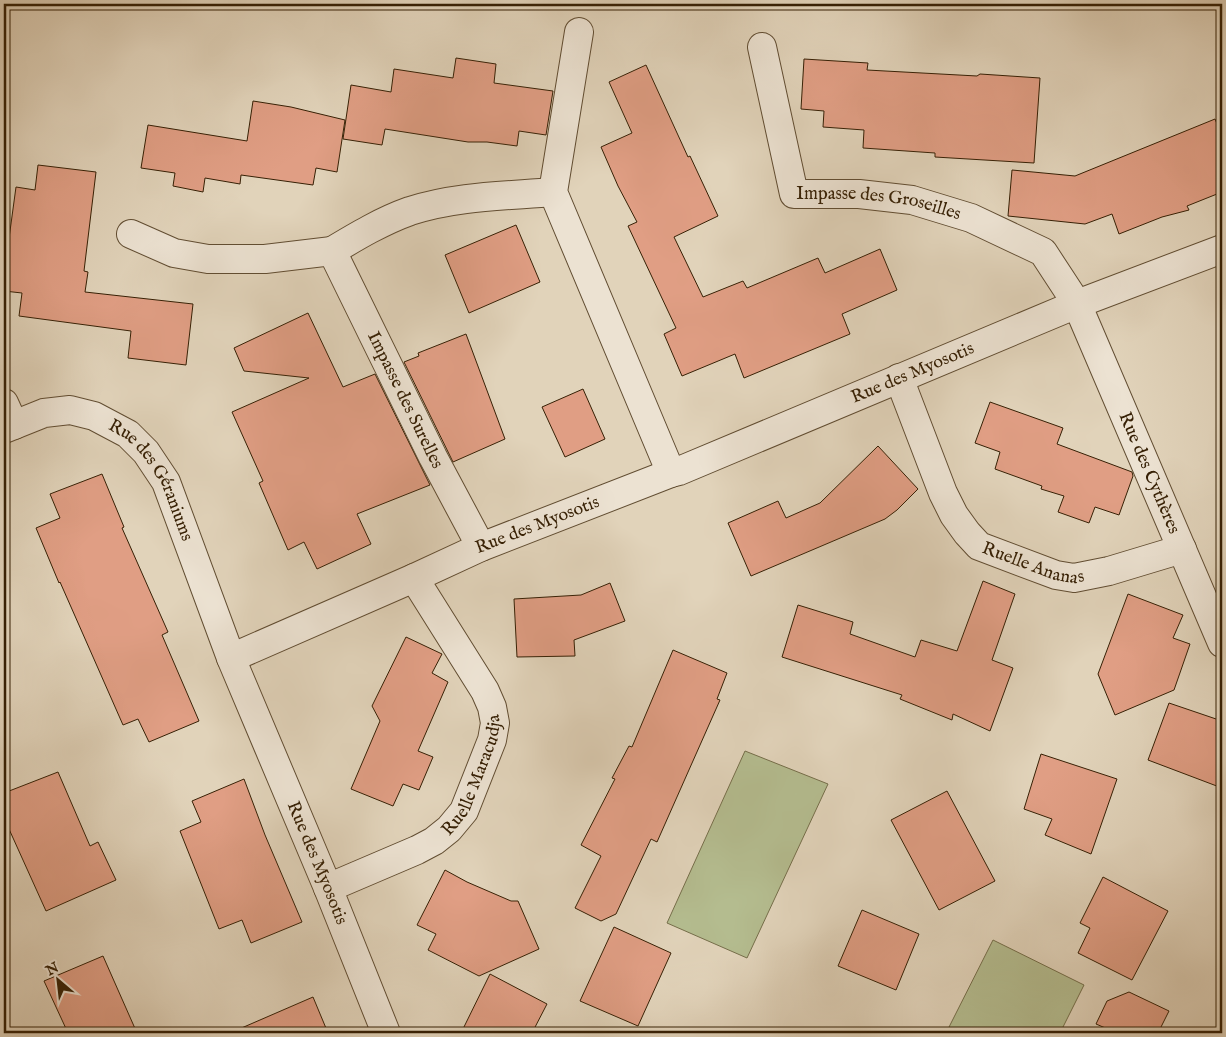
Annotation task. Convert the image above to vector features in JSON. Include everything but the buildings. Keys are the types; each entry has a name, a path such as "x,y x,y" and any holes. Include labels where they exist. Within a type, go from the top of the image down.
{"street":[{"path":"579,32 553,192 670,473"},
{"name":"Impasse des Groseilles","path":"762,47 794,194 859,194 912,200 971,218 1043,252 1077,304"},
{"path":"131,234 174,254 208,259 266,259 332,251 372,227 410,211 457,200 553,192"},
{"name":"Rue des Myosotis","path":"386,1033 232,658 481,547 679,471 1077,304 1222,249"},
{"name":"Impasse des Surelles","path":"332,251 433,457 481,547"},
{"name":"Rue des Cythères","path":"1077,304 1222,643"},
{"name":"Ruelle Ananas","path":"899,378 943,493 954,515 979,546 1056,575 1074,578 1109,571 1182,549"},
{"name":"Rue des Géraniums","path":"7,419 70,410 94,416 128,434 146,452 166,482 232,658"},
{"name":"Ruelle Maracudja","path":"328,888 417,850 434,841 449,829 464,811 492,740 495,723 492,707 485,691 414,578"}],"green space":[{"path":"745,751 828,784 747,958 667,923"},
{"path":"993,940 1084,985 1060,1033 946,1033"}]}
